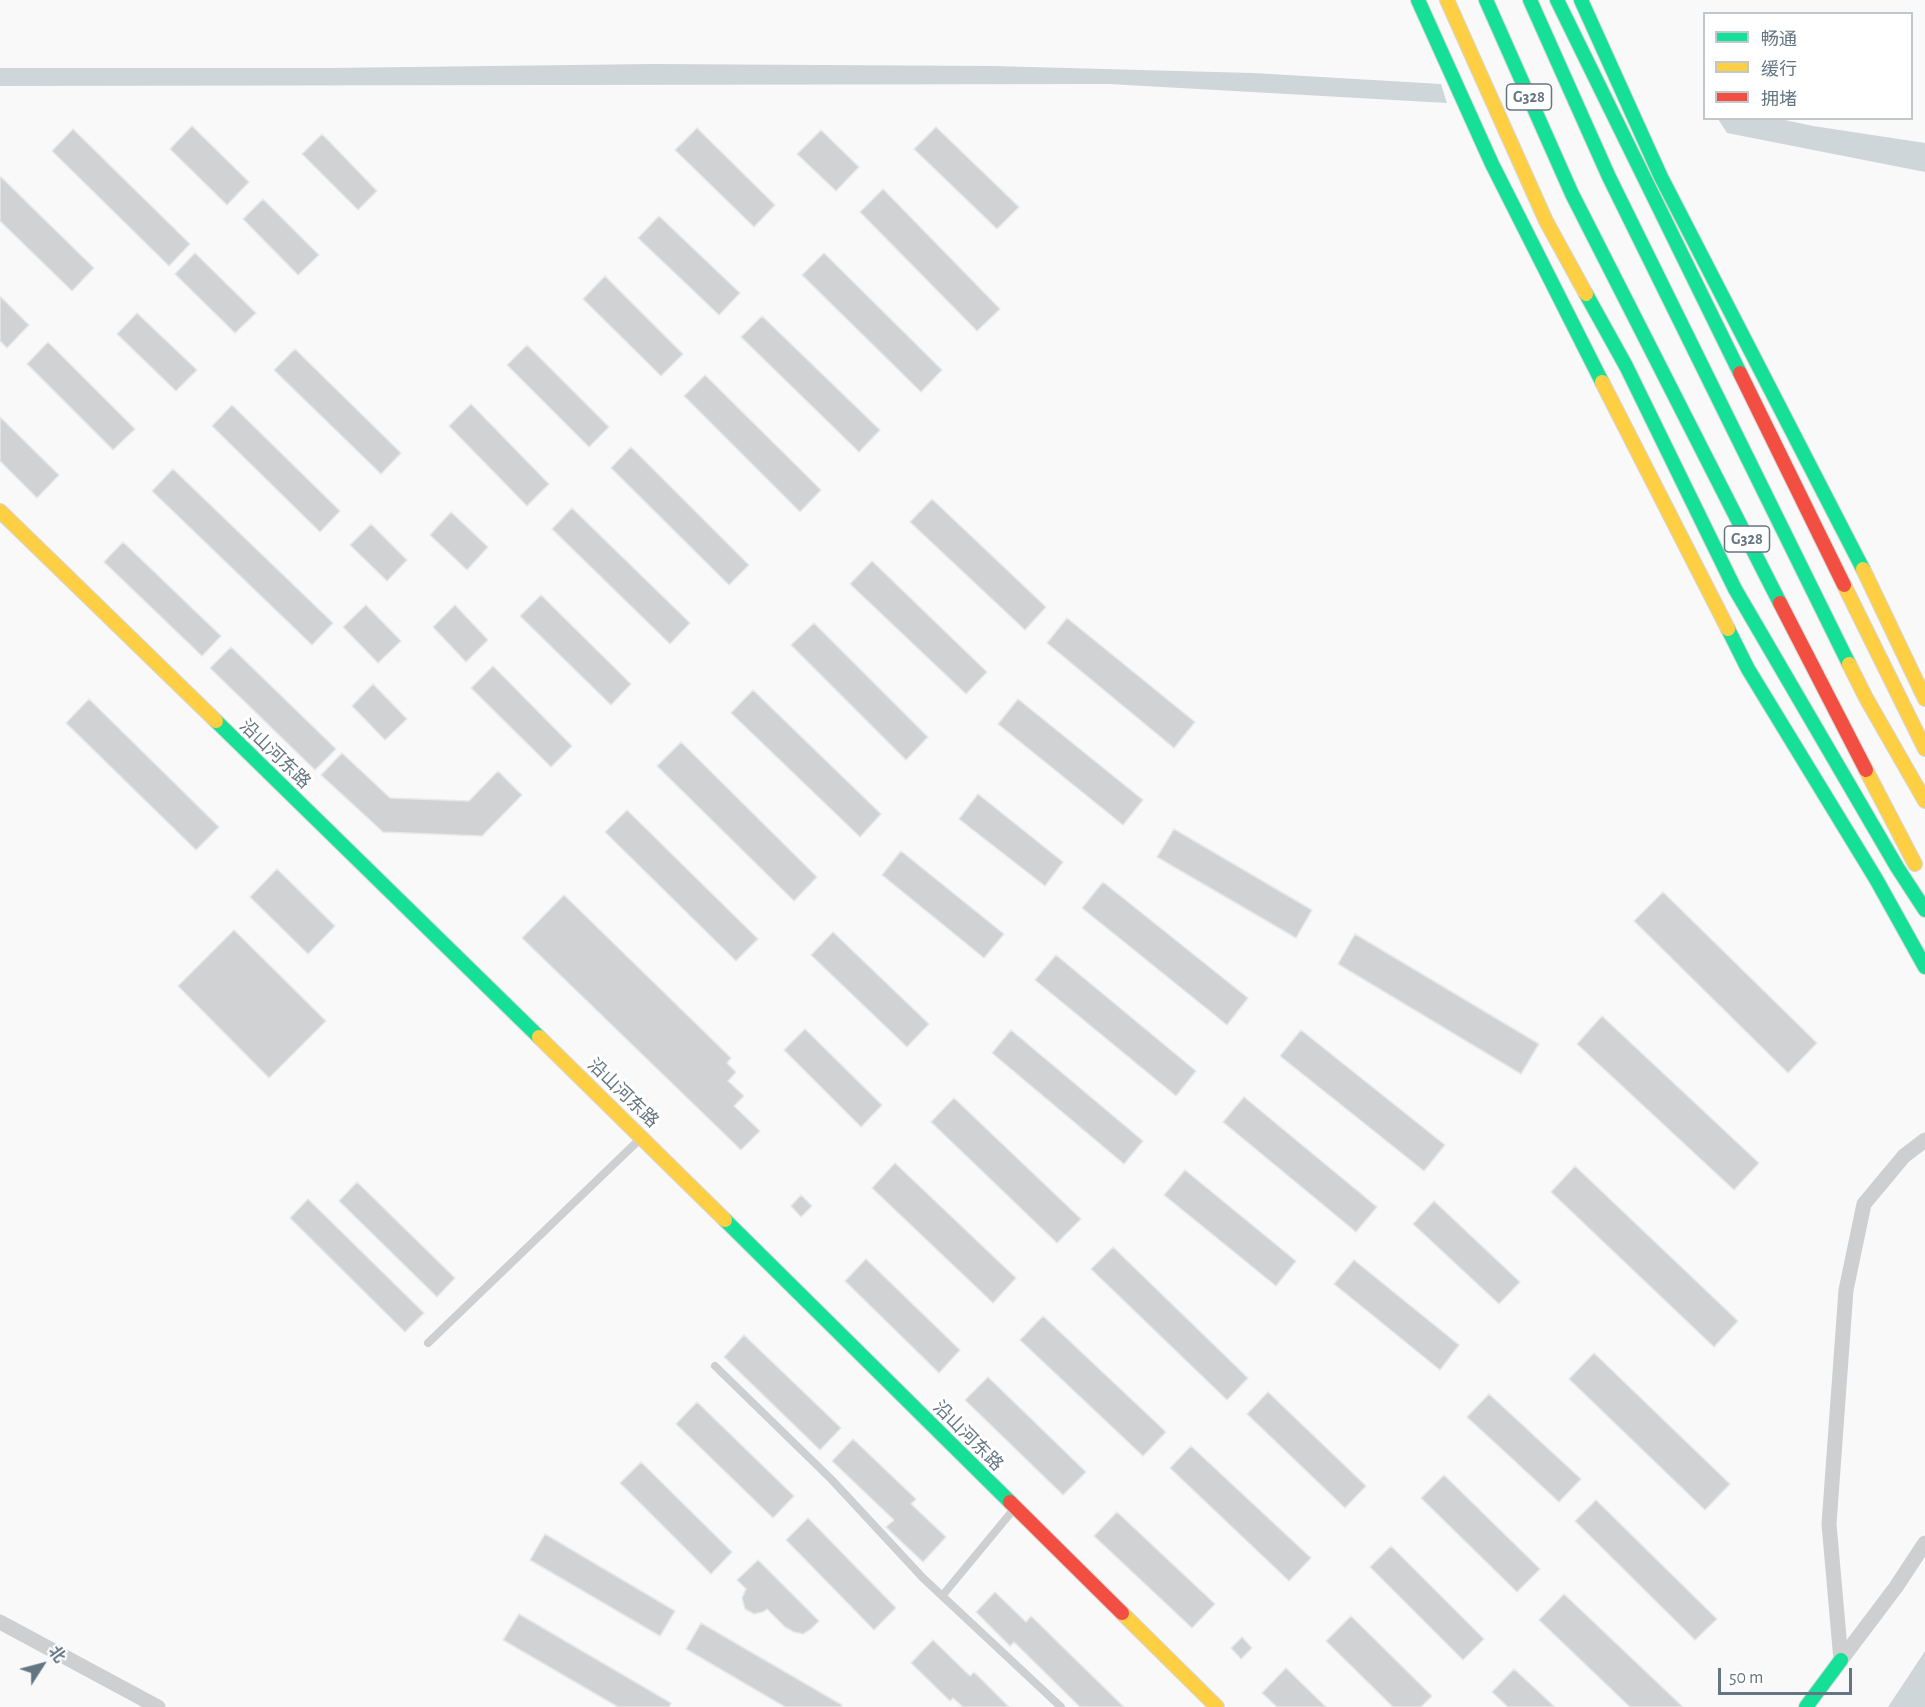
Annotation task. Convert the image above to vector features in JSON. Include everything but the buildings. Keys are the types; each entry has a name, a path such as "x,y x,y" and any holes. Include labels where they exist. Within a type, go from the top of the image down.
{"main road":[{"path":"1418,0 1492,164 1748,669 1876,879 1925,967"},
{"path":"1447,0 1546,221 1626,366 1735,589 1897,867 1925,910"},
{"name":"G328","path":"1486,0 1572,194 1836,714 1919,872"},
{"name":"G328","path":"1530,0 1609,177 1866,698 1925,801"},
{"path":"1557,0 1925,749"},
{"path":"1581,0 1661,177 1848,537 1925,699"},
{"name":"沿山河东路","path":"0,511 642,1137 1216,1707"},
{"path":"1806,1707 1841,1660"}],"street":[{"path":"1841,1660 1829,1524 1846,1290 1864,1204 1904,1156 1925,1140"},
{"path":"1841,1660 1896,1587 1925,1543"},
{"path":"0,1622 158,1707"}],"lane":[{"path":"428,1343 642,1137"},
{"path":"715,1366 832,1480 942,1596 1061,1707"},
{"path":"942,1596 1015,1509"}],"shaded area":[{"path":"652,64 993,66 1253,73 1441,84 1447,103 1109,84 0,86 0,68 328,68"},
{"path":"1719,120 1785,120 1925,143 1925,172 1727,133"},
{"path":"1925,1651 1925,1707 1888,1707"}],"traffic: fast":[{"path":"1418,0 1492,164 1602,382"},
{"path":"1486,0 1572,194 1780,603"},
{"path":"1530,0 1609,177 1849,664"},
{"path":"1557,0 1740,373"},
{"path":"1581,0 1661,177 1863,569"},
{"path":"1586,294 1626,366 1735,589 1897,867 1925,910"},
{"path":"1728,629 1748,669 1876,879 1925,967"},
{"path":"216,721 539,1037"},
{"path":"725,1220 1010,1502"},
{"path":"1806,1707 1841,1660"}],"traffic: slow":[{"path":"1447,0 1546,221 1586,294"},
{"path":"1602,382 1728,629"},
{"path":"0,511 216,721"},
{"path":"1863,569 1925,699"},
{"path":"1844,585 1925,749"},
{"path":"1849,664 1925,801"},
{"path":"1866,770 1915,864"},
{"path":"539,1037 725,1220"},
{"path":"1122,1613 1217,1707"}],"traffic: jam":[{"path":"1740,373 1844,585"},
{"path":"1780,603 1866,770"},
{"path":"1010,1502 1122,1613"}]}
